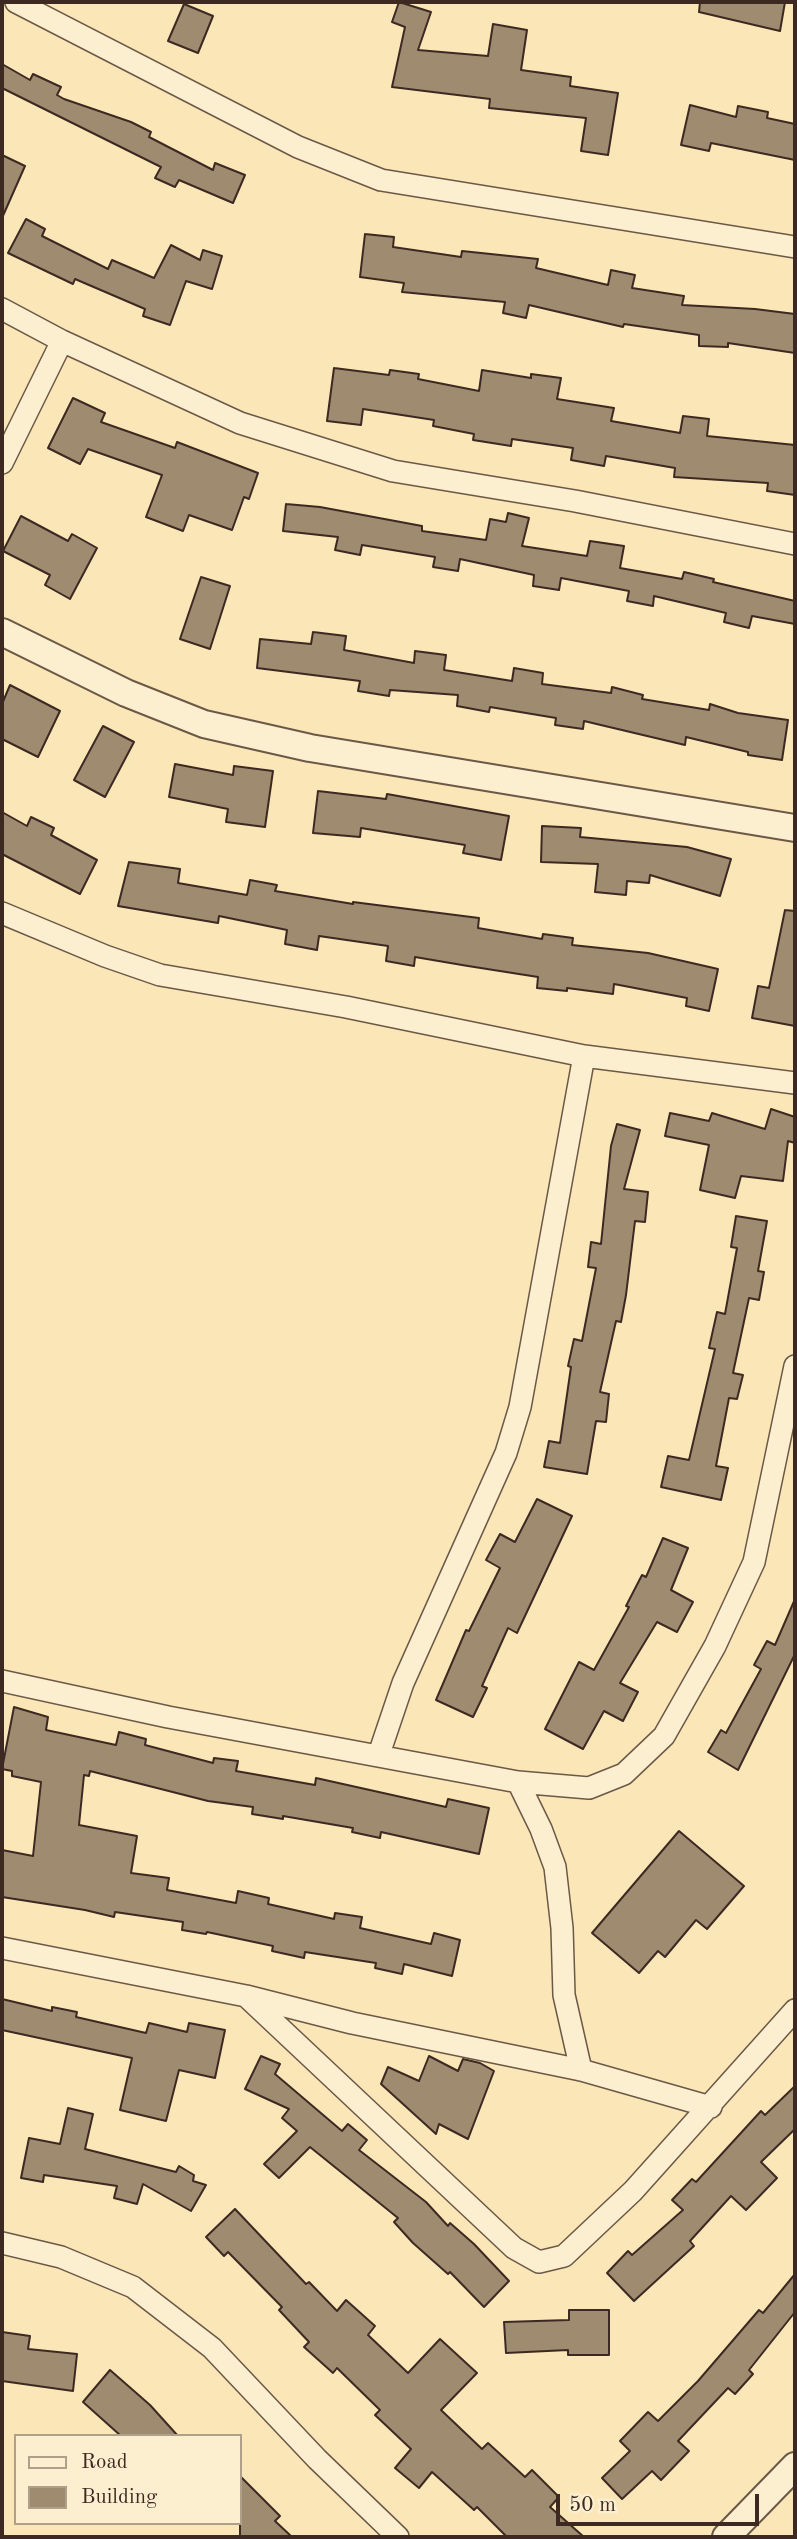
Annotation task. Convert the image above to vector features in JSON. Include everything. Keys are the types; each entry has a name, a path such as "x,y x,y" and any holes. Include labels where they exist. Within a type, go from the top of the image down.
{"street":[{"path":"16,2 298,147 382,180 795,247"},
{"path":"2,309 62,341 240,423 393,471 575,501 795,544"},
{"path":"2,463 62,341"},
{"path":"2,632 126,693 204,724 310,748 795,828"},
{"path":"2,913 105,957 160,975 346,1007 584,1056 795,1083"},
{"path":"379,1754 402,1683 506,1453 520,1406 584,1056"},
{"path":"2,1681 168,1717 379,1754 518,1782 589,1788 624,1774 664,1736 715,1646 754,1562 795,1366"},
{"path":"518,1782 541,1829 555,1867 562,1928 564,1995 581,2070"},
{"path":"2,1948 246,1996 352,2023 581,2070 711,2107"},
{"path":"246,1996 514,2248 539,2262 564,2256 633,2192 795,2010"},
{"path":"2,2243 61,2257 133,2287 212,2348 317,2459 398,2537"},
{"path":"726,2537 795,2466"}],"building":[{"path":"399,2 431,12 418,50 488,56 493,24 527,30 521,70 571,77 570,86 618,93 608,155 581,151 586,118 489,108 490,99 392,87 405,27 392,22"},
{"path":"700,2 785,2 780,31 699,12"},
{"path":"184,4 213,16 198,53 168,41"},
{"path":"2,64 30,80 33,74 61,87 57,95 64,99 131,122 151,132 149,137 213,170 215,163 245,175 233,203 179,180 175,187 155,178 161,167 2,88"},
{"path":"690,105 736,117 738,106 768,112 767,118 795,124 795,160 711,143 709,151 681,145"},
{"path":"2,155 25,166 2,218"},
{"path":"26,219 45,229 42,236 108,269 112,260 154,278 171,245 200,260 203,250 222,256 212,289 186,281 170,325 143,316 145,309 75,279 73,284 8,253"},
{"path":"365,234 394,237 393,247 461,257 462,251 538,259 536,268 608,285 611,270 635,275 632,288 684,296 682,305 795,314 795,353 728,343 728,347 699,346 699,335 624,324 623,327 529,305 526,318 503,313 505,302 402,292 404,283 360,277"},
{"path":"334,368 389,375 390,370 419,374 418,379 479,391 482,370 531,378 531,374 561,378 557,399 614,408 611,421 680,433 683,416 709,419 707,436 795,445 795,495 767,491 768,483 674,477 675,468 606,456 604,466 571,460 573,448 512,439 511,446 473,440 474,434 433,426 434,420 363,409 361,425 327,421"},
{"path":"73,398 105,413 101,422 175,448 177,442 258,473 249,499 244,497 232,530 189,515 183,531 146,517 162,475 88,449 80,464 48,448"},
{"path":"286,504 320,507 422,526 422,531 486,540 490,519 506,522 508,513 529,518 522,546 587,556 590,541 624,546 620,568 682,579 684,572 714,579 713,582 795,601 795,624 752,616 749,628 724,622 726,613 654,596 653,606 627,601 629,591 561,578 559,590 533,586 534,575 460,559 458,571 433,567 435,557 362,545 360,555 335,550 338,537 283,531"},
{"path":"21,516 68,541 72,534 97,548 70,599 45,585 50,575 3,551"},
{"path":"201,577 230,586 210,649 180,639"},
{"path":"313,632 346,636 344,650 414,663 415,651 446,655 444,670 512,681 514,668 543,673 542,684 611,693 612,687 643,695 642,699 709,710 710,704 738,713 788,720 782,760 748,755 748,752 686,737 685,745 584,721 583,729 555,725 556,718 490,707 489,712 457,706 458,695 390,690 389,696 358,691 360,681 257,668 260,639 311,644"},
{"path":"10,685 60,711 38,757 2,739 2,704"},
{"path":"103,726 134,742 105,797 74,780"},
{"path":"175,764 233,775 234,766 273,771 265,827 226,822 228,809 169,797"},
{"path":"318,791 386,799 387,794 509,816 501,860 463,853 465,845 361,828 360,837 313,833"},
{"path":"2,812 27,826 31,817 54,828 51,835 97,860 80,894 2,854"},
{"path":"542,826 581,828 580,837 687,847 731,859 720,896 650,875 649,883 627,881 626,895 595,892 598,864 541,862"},
{"path":"129,862 180,869 178,883 247,895 250,880 277,885 275,891 353,904 479,918 478,928 542,939 543,934 573,938 572,945 648,953 718,969 709,1011 686,1006 687,998 614,984 613,994 567,988 567,991 537,988 538,977 415,957 414,966 386,961 388,946 319,936 317,950 285,944 287,930 219,916 218,923 118,906"},
{"path":"785,910 795,911 795,1026 752,1018 758,986 769,988"},
{"path":"771,1109 795,1117 795,1143 788,1141 783,1181 741,1176 735,1198 700,1190 709,1145 665,1136 670,1113 709,1121 712,1113 765,1129"},
{"path":"617,1124 640,1130 624,1189 648,1192 645,1222 635,1221 621,1322 616,1321 600,1392 609,1394 606,1422 596,1421 587,1474 544,1467 549,1441 560,1443 571,1367 568,1366 574,1339 582,1341 596,1268 588,1267 591,1242 601,1244 611,1146"},
{"path":"736,1216 767,1221 758,1271 764,1272 759,1300 749,1298 733,1373 743,1375 737,1399 729,1398 716,1466 728,1468 721,1500 661,1487 668,1456 689,1460 715,1349 709,1348 717,1312 725,1314 737,1248 731,1247"},
{"path":"537,1499 572,1516 517,1633 508,1628 482,1686 487,1688 473,1717 436,1700 466,1630 469,1631 500,1568 486,1560 500,1534 515,1542"},
{"path":"663,1538 688,1548 671,1590 693,1602 677,1632 657,1622 620,1683 638,1692 623,1721 604,1711 583,1749 545,1729 579,1662 594,1670 629,1607 626,1606 642,1575 646,1577"},
{"path":"795,1599 795,1654 738,1770 708,1752 721,1730 726,1733 761,1669 754,1665 767,1641 775,1645"},
{"path":"14,1707 48,1717 46,1730 116,1745 119,1732 146,1739 145,1745 213,1763 214,1758 238,1761 236,1771 315,1785 316,1778 446,1807 448,1799 489,1808 479,1854 381,1832 380,1838 352,1832 353,1828 283,1816 283,1819 252,1814 253,1807 208,1801 90,1771 89,1776 84,1775 79,1825 137,1836 131,1873 169,1878 167,1890 236,1903 238,1891 269,1898 268,1904 334,1919 335,1913 362,1917 360,1928 431,1944 434,1933 460,1940 452,1976 404,1964 402,1974 375,1968 376,1963 305,1952 304,1958 272,1951 273,1946 207,1932 182,1930 183,1922 115,1912 114,1917 2,1897 2,1850 33,1856 41,1782 12,1776 12,1771 2,1769"},
{"path":"679,1831 744,1886 707,1929 696,1920 665,1957 658,1951 639,1973 592,1933"},
{"path":"2,1999 52,2011 52,2007 77,2012 76,2017 146,2033 149,2023 187,2032 189,2023 225,2030 215,2078 179,2070 166,2121 120,2110 132,2058 2,2030"},
{"path":"261,2056 280,2064 275,2074 342,2131 348,2124 367,2140 359,2150 426,2202 448,2226 450,2223 474,2244 509,2281 484,2307 450,2272 448,2274 413,2243 394,2222 398,2218 310,2147 279,2178 264,2164 297,2131 282,2118 289,2109 245,2089"},
{"path":"429,2056 458,2071 463,2059 480,2063 494,2071 468,2139 439,2124 436,2134 381,2084 388,2067 419,2081"},
{"path":"795,2086 795,2129 761,2162 777,2178 746,2210 731,2196 690,2241 694,2246 634,2301 607,2273 628,2251 632,2255 683,2210 672,2200 692,2179 696,2182 761,2111 765,2115"},
{"path":"68,2108 93,2114 85,2149 176,2172 179,2166 194,2175 193,2181 206,2185 191,2211 143,2184 137,2204 114,2198 117,2186 44,2175 43,2182 21,2178 29,2138 60,2144"},
{"path":"235,2209 306,2284 309,2282 337,2311 346,2300 375,2326 368,2335 408,2373 440,2339 477,2373 441,2410 482,2449 488,2443 525,2477 532,2470 559,2497 550,2507 584,2537 507,2537 477,2507 474,2510 432,2472 419,2488 395,2468 411,2449 375,2415 380,2410 337,2368 333,2373 304,2347 309,2342 279,2310 282,2307 228,2252 224,2256 206,2237"},
{"path":"795,2274 795,2312 749,2370 753,2374 735,2394 728,2388 678,2441 689,2451 661,2480 652,2471 622,2499 602,2478 630,2451 620,2441 648,2412 658,2421 698,2381 759,2310 763,2313"},
{"path":"569,2310 609,2310 609,2355 568,2355 568,2350 506,2353 504,2322 569,2320"},
{"path":"2,2332 30,2336 28,2349 77,2354 73,2391 2,2381"},
{"path":"110,2370 150,2405 176,2434 119,2434 83,2402"},
{"path":"242,2478 280,2516 275,2521 292,2537 240,2537"}]}
